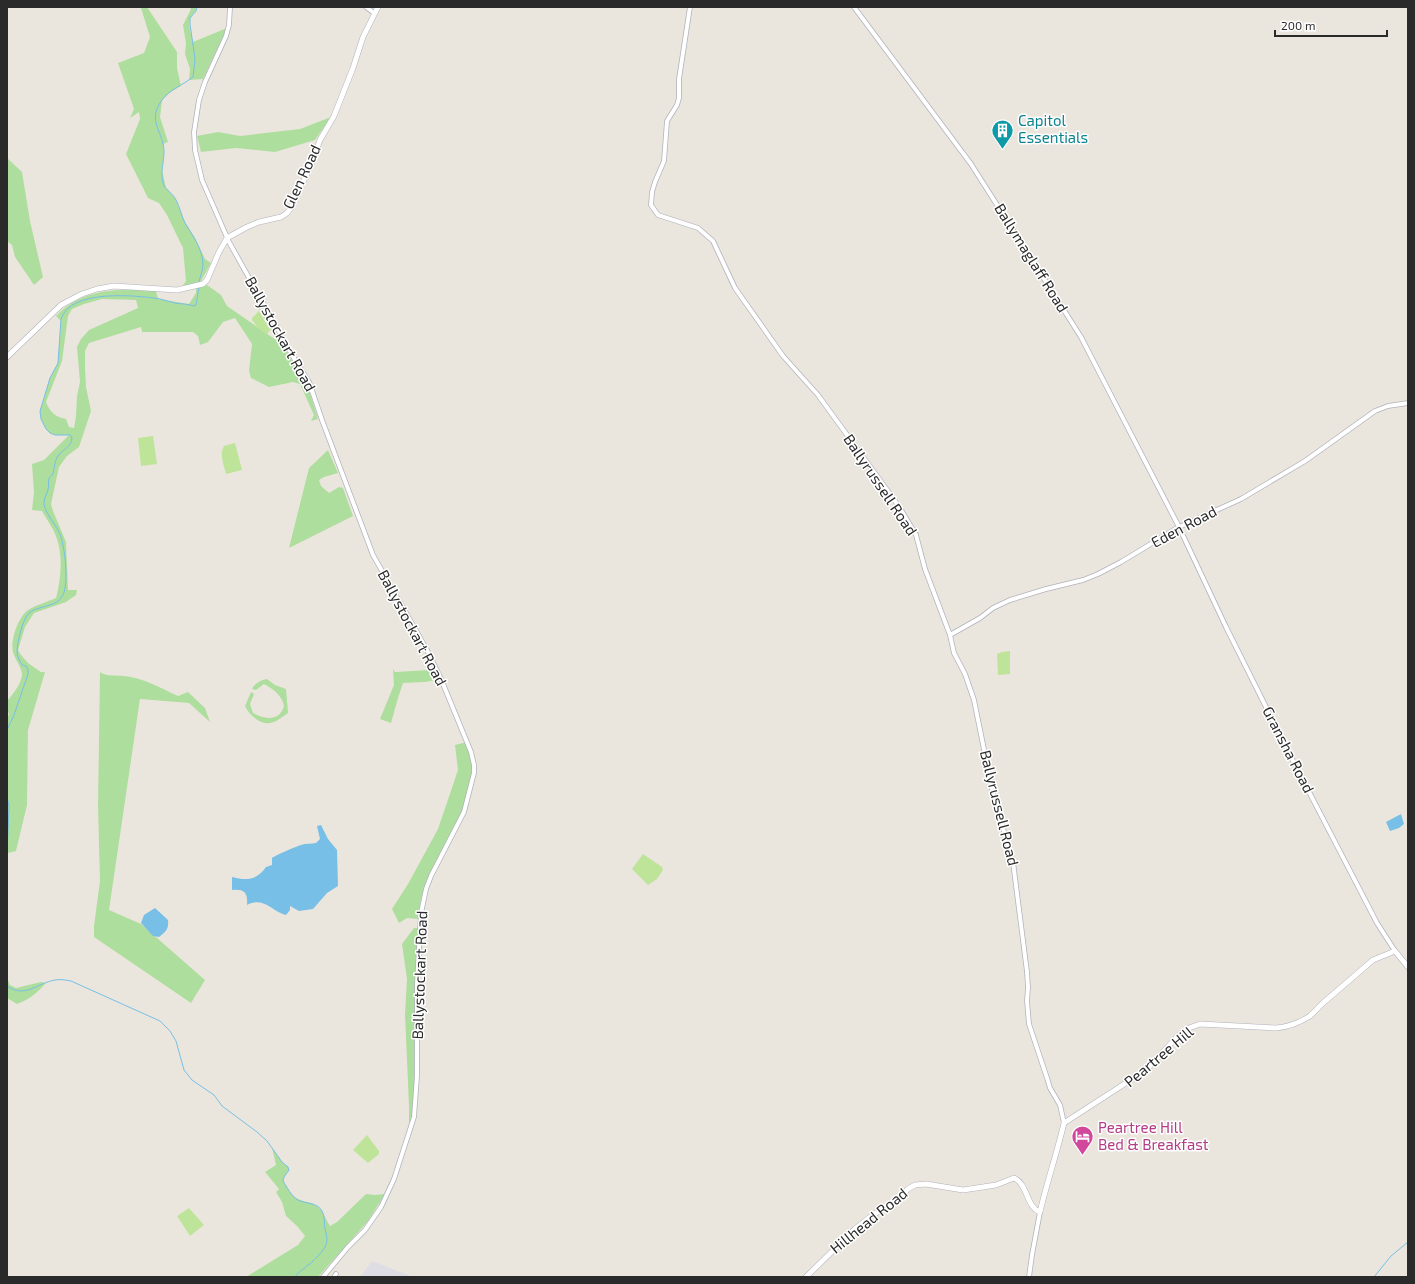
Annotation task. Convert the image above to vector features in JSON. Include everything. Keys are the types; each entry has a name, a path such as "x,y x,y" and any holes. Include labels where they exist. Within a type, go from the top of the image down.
{"street":[{"name":"Ballystockart Road","path":"230,7 230,25 205,82 199,100 194,132 194,147 202,180 227,238 283,339 310,382 322,420 373,555 427,650 441,679 474,759 474,774 464,812 431,876 426,889 421,913 417,984 416,1105 414,1117 394,1179 381,1207 365,1230 348,1247 323,1277"},
{"path":"366,7 374,12"},
{"name":"Glen Road","path":"227,238 259,222 281,217 287,214 291,208 310,167 320,140 334,116 353,68 363,37 374,12 378,7"},
{"name":"Ballyrussell Road","path":"690,7 679,79 679,98 677,105 667,121 664,161 652,192 651,200 653,209 663,218 698,228 713,241 731,281 752,313 783,356 818,395 898,505 916,535 925,570 950,635 954,653 965,674 974,700 993,794 1013,862 1027,972 1028,987 1026,1001 1030,1024 1046,1078 1060,1105 1064,1124"},
{"name":"Ballymaglaff Road","path":"854,7 960,149 1081,337 1179,527"},
{"path":"7,357 61,305 82,294 97,289 114,286 177,290 203,284 207,280 227,238"},
{"name":"Eden Road","path":"950,635 980,618 993,608 1010,600 1083,580 1126,560 1179,527 1241,499 1305,461 1375,411 1388,406 1408,403"},
{"name":"Gransha Road","path":"1179,527 1292,759 1371,912 1384,936 1408,967"},
{"name":"Peartree Hill","path":"1064,1124 1146,1070 1178,1036 1189,1028 1200,1024 1276,1028 1294,1024 1310,1016 1372,960 1395,951"},
{"path":"1029,1277 1047,1179 1064,1124"},
{"name":"Hillhead Road","path":"806,1277 855,1229 874,1214 895,1203 908,1189 915,1185 926,1184 963,1190 996,1185 1014,1178 1019,1182 1034,1208 1040,1212"}],"shaded area":[{"path":"372,1261 413,1277 360,1277"}],"green space":[{"path":"147,7 177,52 177,68 181,86 170,92 162,100 160,117 168,142 163,144 164,153 162,170 166,188 175,198 185,222 205,259 211,263 201,281 181,288 186,281 183,248 167,215 159,203 148,198 126,154 140,119 139,112 130,118 134,109 118,63 144,53 150,37 141,8"},
{"path":"189,7 197,7 190,19 193,42 227,28 203,79 189,80 190,69 185,54 186,43 183,25 191,9"},
{"path":"331,117 315,140 275,152 236,148 201,152 197,136 218,132 240,136 300,129"},
{"path":"7,158 22,172 30,221 43,277 34,285 15,257 12,245 7,241"},
{"path":"246,280 307,384 318,419 311,421 314,415 300,384 293,382 269,387 251,378 249,371 252,344 235,318 223,322 208,342 200,345 198,336 193,332 142,332 141,327 89,343 85,351 85,368 86,387 91,411 79,447 67,456 59,467 51,504 66,542 68,590 77,590 76,595 66,602 34,613 25,627 18,650 28,663 41,672 45,672 28,730 27,805 16,851 8,853 7,855 7,721 9,713 7,712 7,699 9,699 17,688 22,675 21,669 13,652 12,647 14,636 18,623 24,613 38,605 56,598 60,576 61,561 56,535 42,511 32,510 34,492 32,464 44,460 69,435 55,435 50,433 46,429 41,419 40,411 50,378 58,363 61,321 56,316 66,307 78,300 90,295 115,290 156,291 158,299 189,304 196,293 196,287 207,285 221,295 227,306 276,340 244,281","holes":["102,299 136,300 138,308 89,330 81,339 77,347 80,382 77,396 76,416 74,428 69,427 66,419 53,414 46,402 62,361 68,316 72,309"]},
{"path":"259,311 270,330 267,334 258,328 252,320 252,318"},
{"path":"153,436 157,464 141,466 138,438"},
{"path":"235,443 242,470 226,474 222,460 223,449 224,446"},
{"path":"328,450 338,473 319,480 321,486 329,493 339,487 343,488 353,516 289,548 309,468"},
{"path":"1010,651 1010,674 998,675 997,654"},
{"path":"435,667 441,679 425,682 403,683 391,723 380,719 394,685 393,669 395,672 430,670"},
{"path":"100,672 102,674 138,679 178,696 188,692 205,708 210,722 189,703 140,699 109,910 141,924 205,980 191,1003 94,937 100,881 98,806"},
{"path":"267,679 275,685 286,689 288,713 276,721 265,723 256,719 245,706 251,692 254,694 250,704 253,713 262,717 272,718 276,717 282,711 284,706 283,702 277,693 271,688 264,684 256,690 252,689 258,682"},
{"path":"467,742 474,771 464,812 430,875 421,899 418,919 407,918 399,923 392,909 408,884 438,829 458,770 455,745"},
{"path":"643,854 662,867 663,870 657,879 648,885 632,869"},
{"path":"414,928 418,928 415,985 414,1105 413,1116 409,1127 405,1014 407,979 402,944"},
{"path":"7,978 10,985 16,988 41,982 46,983 40,990 17,1004 7,998"},
{"path":"367,1135 379,1151 379,1154 368,1163 353,1150"},
{"path":"272,1148 282,1162 288,1167 289,1170 283,1181 290,1192 297,1199 320,1208 330,1226 337,1222 366,1194 385,1194 368,1221 318,1277 246,1277 298,1245 305,1236 286,1216 282,1202 276,1192 279,1189 265,1172 276,1165"},
{"path":"189,1208 204,1225 190,1236 177,1216"}],"water":[{"path":"1401,814 1404,824 1399,828 1390,831 1386,822"},
{"path":"321,825 328,839 337,850 338,886 327,893 313,909 299,911 290,906 290,910 286,915 264,903 259,902 247,905 247,897 244,892 240,890 232,890 232,877 247,879 255,877 259,875 266,867 272,865 272,858 303,844 316,843 320,839 317,826"},
{"path":"155,908 168,920 168,926 164,934 159,937 153,936 141,923 144,915"}],"waterway":[{"path":"197,7 196,11 190,18 195,59 193,77 165,96 157,107 156,120 164,152 162,175 163,183 165,188 175,198 179,205 182,217 197,242 201,252 203,267 199,282"},
{"path":"7,730 14,715 28,674 26,666 22,665 17,653 19,637 23,625 27,616 33,610 52,604 60,599 63,595 66,582 66,564 63,545 59,532 47,513 44,505 44,499 48,489 49,478 53,474 55,462 60,454 69,446 72,437 70,435 55,435 50,433 46,429 41,419 40,411 50,378 58,363 61,319 67,309 77,303 90,298 105,296 149,297 194,306 196,305 199,287"},
{"path":"7,796 9,806 7,855"},
{"path":"7,986 13,990 25,991 55,980 71,981 160,1021 170,1031 176,1041 184,1070 192,1080 214,1095 222,1106 267,1141 282,1162 288,1167 289,1170 283,1181 291,1194 298,1200 317,1206 322,1211 327,1236 326,1245 317,1257 295,1277"},
{"path":"1374,1277 1391,1256 1408,1242"}],"place":[{"name":"Capitol Essentials","path":"1002,150"},
{"name":"Peartree Hill Bed & Breakfast","path":"1083,1156"}]}
